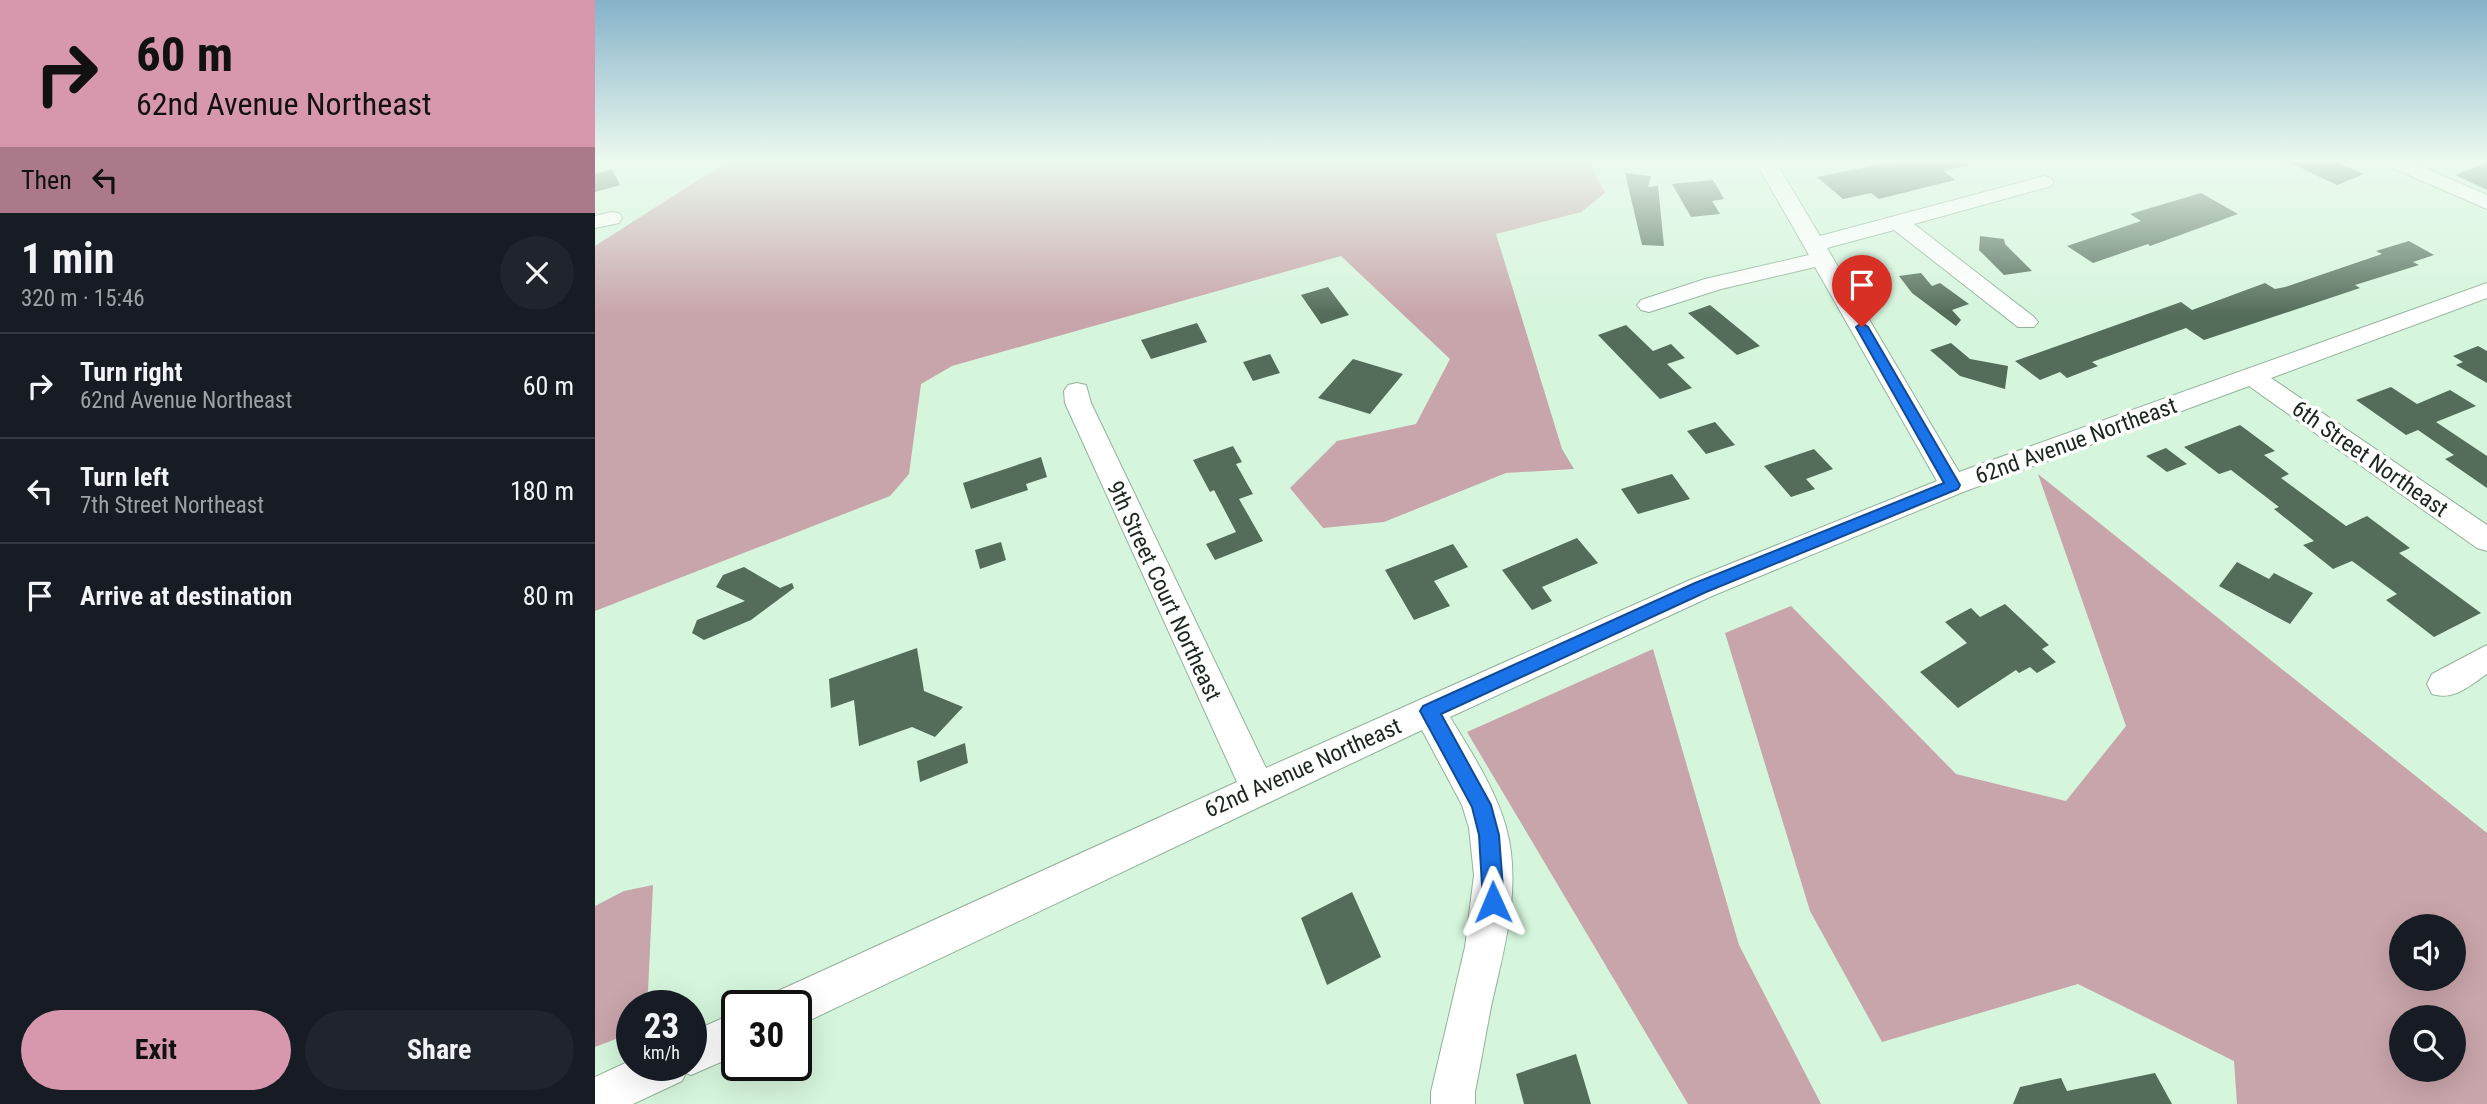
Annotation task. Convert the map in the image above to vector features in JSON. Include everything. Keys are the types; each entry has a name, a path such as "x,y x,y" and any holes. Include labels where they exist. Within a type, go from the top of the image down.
{"street":[{"path":"1794,211 1953,485"},
{"path":"1649,305 1685,291 1779,267 1899,223 1943,211"},
{"path":"1899,223 2026,322"},
{"name":"62nd Avenue Northeast","path":"812,997 1700,587 1953,485 2487,290"},
{"name":"6th Street Northeast","path":"2253,377 2487,541"},
{"name":"9th Street Court Northeast","path":"1077,391 1077,403 1108,473 1258,789"},
{"path":"2444,684 2487,659"},
{"path":"1429,711 1481,805 1489,835 1493,874 1493,902 1484,961 1461,1055 1453,1104"},
{"path":"595,1099 634,1081"}],"shaded area":[{"path":"650,211 1583,211 1496,234 1562,449 1574,469 1506,473 1384,522 1323,528 1290,488 1337,441 1416,424 1450,359 1341,256 952,366 921,384 909,474 890,496 595,611 595,246"},
{"path":"2038,474 2487,833 2487,1104 2237,1104 2234,1061 2078,984 1882,1042 1810,911 1725,633 1791,606 1956,774 2066,801 2126,726"},
{"path":"1653,649 1739,945 1821,1104 1688,1104 1467,732"},
{"path":"653,885 648,990 616,990 616,1038 595,1047 595,906 624,891"}],"building":[{"path":"1634,211 1660,211 1664,246 1642,245"},
{"path":"1687,211 1718,211 1720,214 1691,217"},
{"path":"2142,211 2232,211 2238,214 2150,246 2148,244 2093,263 2067,246 2141,221 2130,214"},
{"path":"1980,236 2004,239 2005,244 2032,271 2004,275 1979,250"},
{"path":"2409,241 2434,255 2413,262 2419,265 2355,285 2360,288 2204,340 2186,328 2092,362 2098,366 2067,378 2060,372 2040,380 2015,361 2181,302 2192,310 2265,283 2275,289 2285,287 2382,254 2376,251"},
{"path":"1921,273 1932,286 1940,283 1969,304 1952,310 1961,320 1956,326 1912,293 1899,276"},
{"path":"1328,287 1349,315 1321,324 1301,295"},
{"path":"1710,305 1760,346 1737,355 1688,313"},
{"path":"1197,323 1207,342 1151,359 1141,340"},
{"path":"1626,325 1653,351 1671,344 1685,358 1667,364 1692,388 1660,399 1598,335"},
{"path":"1951,343 1970,359 2008,366 2005,389 1960,376 1930,350"},
{"path":"2478,346 2487,351 2487,383 2456,365 2463,362 2453,356"},
{"path":"1270,354 1280,373 1253,381 1243,362"},
{"path":"1353,359 1403,374 1370,414 1318,398"},
{"path":"2391,387 2417,404 2450,390 2476,406 2436,422 2487,456 2487,488 2445,459 2454,455 2418,430 2406,435 2356,400"},
{"path":"1715,422 1735,445 1706,454 1687,431"},
{"path":"2240,425 2275,451 2264,455 2289,474 2281,478 2346,526 2367,516 2410,548 2399,553 2481,613 2434,637 2386,600 2397,594 2352,561 2333,569 2303,545 2314,541 2274,509 2279,507 2231,470 2219,474 2184,447"},
{"path":"1233,446 1242,462 1236,464 1253,494 1239,499 1263,541 1215,560 1206,544 1236,532 1214,490 1210,492 1193,460"},
{"path":"2166,448 2187,464 2167,472 2146,456"},
{"path":"1814,449 1833,469 1806,479 1815,489 1791,497 1764,466"},
{"path":"1041,457 1047,477 1026,484 1028,490 971,509 963,483"},
{"path":"1672,474 1690,499 1638,514 1621,489"},
{"path":"1577,538 1598,563 1542,587 1552,601 1532,610 1502,570"},
{"path":"1001,542 1006,560 980,569 975,550"},
{"path":"1453,544 1468,567 1434,581 1450,606 1414,620 1385,570"},
{"path":"2237,562 2269,579 2274,573 2313,593 2290,624 2219,586"},
{"path":"744,567 780,588 792,583 794,588 751,620 704,640 692,633 697,620 745,601 716,587 723,575"},
{"path":"2005,604 2049,645 2042,649 2056,662 2037,673 2030,667 2019,673 2016,670 1958,708 1920,672 1967,643 1945,622 1971,608 1980,617"},
{"path":"917,648 924,691 963,707 935,737 912,727 859,746 854,700 831,708 829,679"},
{"path":"965,743 968,763 920,782 917,761"},
{"path":"1352,892 1381,957 1327,985 1301,918"},
{"path":"1576,1054 1591,1104 1524,1104 1516,1074"},
{"path":"2155,1073 2172,1104 2013,1104 2020,1087 2061,1078 2067,1091"}],"route":[{"path":"1493,902 1489,835 1481,805 1429,711 1700,587 1953,485 1862,327"}]}
